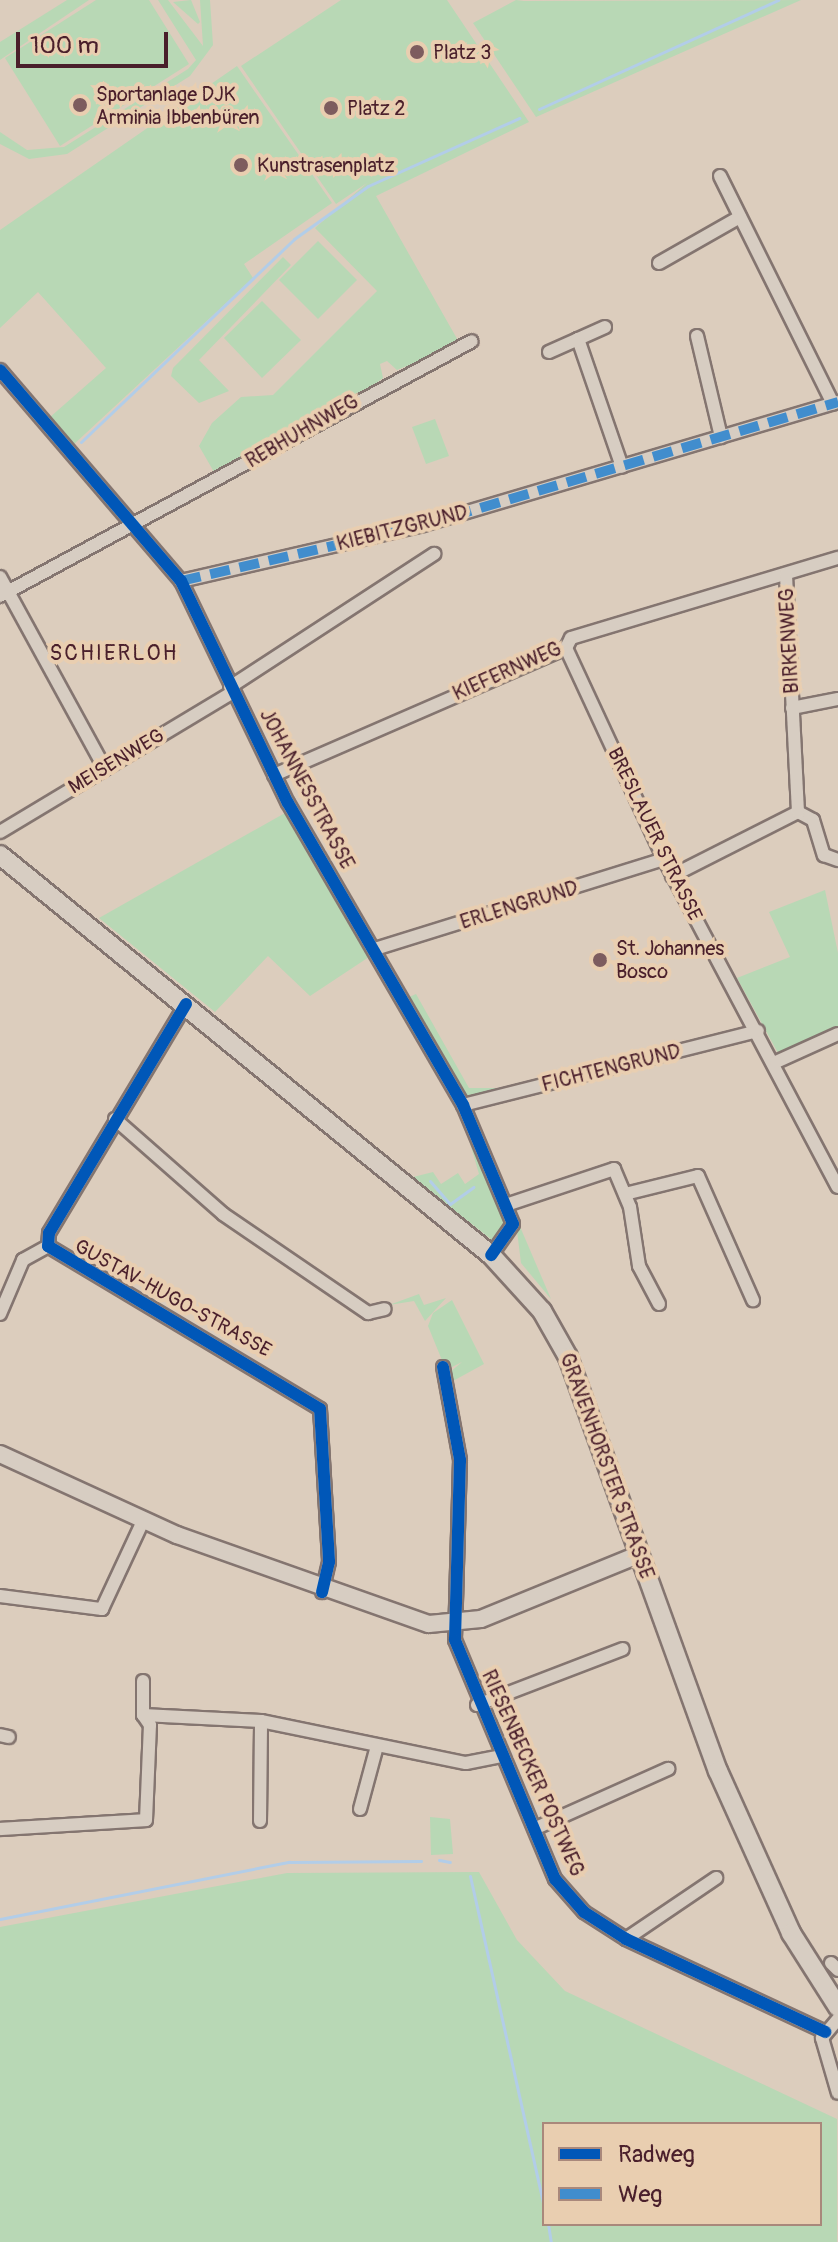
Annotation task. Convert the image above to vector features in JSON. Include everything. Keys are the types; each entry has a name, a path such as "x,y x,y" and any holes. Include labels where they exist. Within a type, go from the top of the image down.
{"main road":[{"name":"GRAVENHORSTER STRASSE","path":"0,855 491,1255 536,1303 568,1357 718,1771 791,1933 838,2007"}],"street":[{"path":"720,176 836,403"},
{"path":"659,263 740,217"},
{"path":"549,352 605,327"},
{"path":"697,336 721,437"},
{"path":"578,339 622,467"},
{"name":"REBHUHNWEG","path":"4,594 135,528 399,375 472,341"},
{"name":"JOHANNESSTRASSE","path":"0,370 181,581 274,775 463,1105 506,1205"},
{"name":"KIEBITZGRUND","path":"181,581 423,525 836,403"},
{"name":"MEISENWEG","path":"0,832 231,690 434,554"},
{"name":"KIEFERNWEG","path":"274,775 566,648 571,638 838,558"},
{"name":"BIRKENWEG","path":"786,574 798,812"},
{"path":"0,577 4,594 104,767"},
{"name":"BRESLAUER STRASSE","path":"566,648 672,876 834,1163 838,1187"},
{"name":"BIRKENWEG","path":"792,708 838,699"},
{"path":"672,876 798,812 813,820 824,855 838,860"},
{"name":"ERLENGRUND","path":"375,949 664,859"},
{"name":"GUSTAV-HUGO-STRASSE","path":"186,1004 115,1119 48,1246 320,1409 329,1562 322,1592"},
{"name":"FICHTENGRUND","path":"463,1105 758,1031"},
{"path":"776,1062 838,1034"},
{"path":"115,1119 223,1214 368,1313 385,1309"},
{"path":"491,1255 512,1227 506,1205 614,1169 625,1194 639,1266 659,1304"},
{"path":"625,1194 698,1176 753,1300"},
{"path":"0,1314 23,1260 48,1246"},
{"name":"RIESENBECKER POSTWEG","path":"443,1367 460,1460 453,1625 477,1705 568,1897 626,1939 825,2032"},
{"path":"0,1454 143,1521 399,1619 453,1625 640,1554"},
{"path":"0,1596 102,1609 143,1521"},
{"name":"RIESENBECKER POSTWEG","path":"477,1705 623,1649"},
{"path":"0,1829 146,1820 150,1725 143,1715 143,1681"},
{"path":"143,1715 261,1721 466,1763 502,1756"},
{"path":"260,1821 261,1721"},
{"path":"360,1809 377,1746"},
{"name":"RIESENBECKER POSTWEG","path":"536,1828 668,1769"},
{"path":"626,1939 716,1878"},
{"path":"838,2019 825,2032 838,2093"}],"green space":[{"path":"67,0 89,0 0,60 0,42"},
{"name":"Sportanlage DJK Arminia Ibbenbüren","path":"96,0 149,0 189,64 60,146 5,58"},
{"path":"158,0 168,0 203,46 200,0 210,0 213,45 190,76 67,154 29,159 0,144 0,132 27,150 64,147 188,69 196,60"},
{"path":"191,0 200,22 198,24 173,2"},
{"path":"341,0 447,0 529,122 376,196 460,344 397,370 387,361 380,364 383,378 375,384 214,472 199,446 212,423 241,397 273,395 377,291 315,228 367,183 336,204 241,66"},
{"path":"516,0 801,0 536,117 473,23"},
{"path":"237,66 332,203 244,264 253,278 72,446 49,418 106,368 38,292 0,328 0,230"},
{"path":"318,241 357,280 318,319 279,280"},
{"path":"283,257 291,265 199,360 229,391 199,403 171,376 173,368"},
{"path":"262,301 301,340 262,378 224,338"},
{"path":"435,419 449,456 426,464 412,427"},
{"path":"285,813 372,955 310,996 268,956 215,1012 99,918"},
{"path":"825,890 838,953 838,1029 778,1053 737,978 790,957 769,912"},
{"path":"416,994 469,1088 509,1088 463,1098 407,998"},
{"path":"462,1116 506,1220 492,1240 397,1165 413,1177 433,1172 441,1184 458,1173 465,1184 479,1174"},
{"path":"515,1215 551,1299 521,1263"},
{"path":"419,1294 424,1305 446,1298 425,1321 414,1301 389,1305"},
{"path":"452,1300 484,1364 453,1381 449,1373 462,1362 446,1370 428,1326 433,1313"},
{"path":"430,1817 450,1819 453,1854 431,1855"},
{"path":"479,1872 517,1940 565,1991 837,2119 837,2242 0,2242 0,1927 287,1873"}],"waterway":[{"path":"539,109 778,0"},
{"path":"81,442 294,239 368,186 519,118"},
{"path":"430,1181 450,1204 473,1187"},
{"path":"439,1860 450,1862"},
{"path":"0,1919 289,1862 421,1861"},
{"path":"470,1876 542,2198"},
{"path":"548,2226 551,2242"}],"marked path":[{"path":"181,581 423,525 838,402"}],"cycle path":[{"path":"0,370 181,581 288,803 463,1105 513,1224 491,1255"},
{"path":"186,1004 49,1233 48,1246 320,1409 329,1562 322,1592"},
{"path":"443,1367 460,1460 455,1640 555,1879 584,1912 626,1939 825,2032"}],"place":[{"name":"Platz 3","path":"417,52"},
{"name":"Sportanlage DJK Arminia Ibbenbüren","path":"80,105"},
{"name":"Platz 2","path":"331,108"},
{"name":"Kunstrasenplatz","path":"241,165"},
{"name":"St. Johannes Bosco","path":"600,960"}],"district":[{"name":"SCHIERLOH","path":"114,654"}]}
